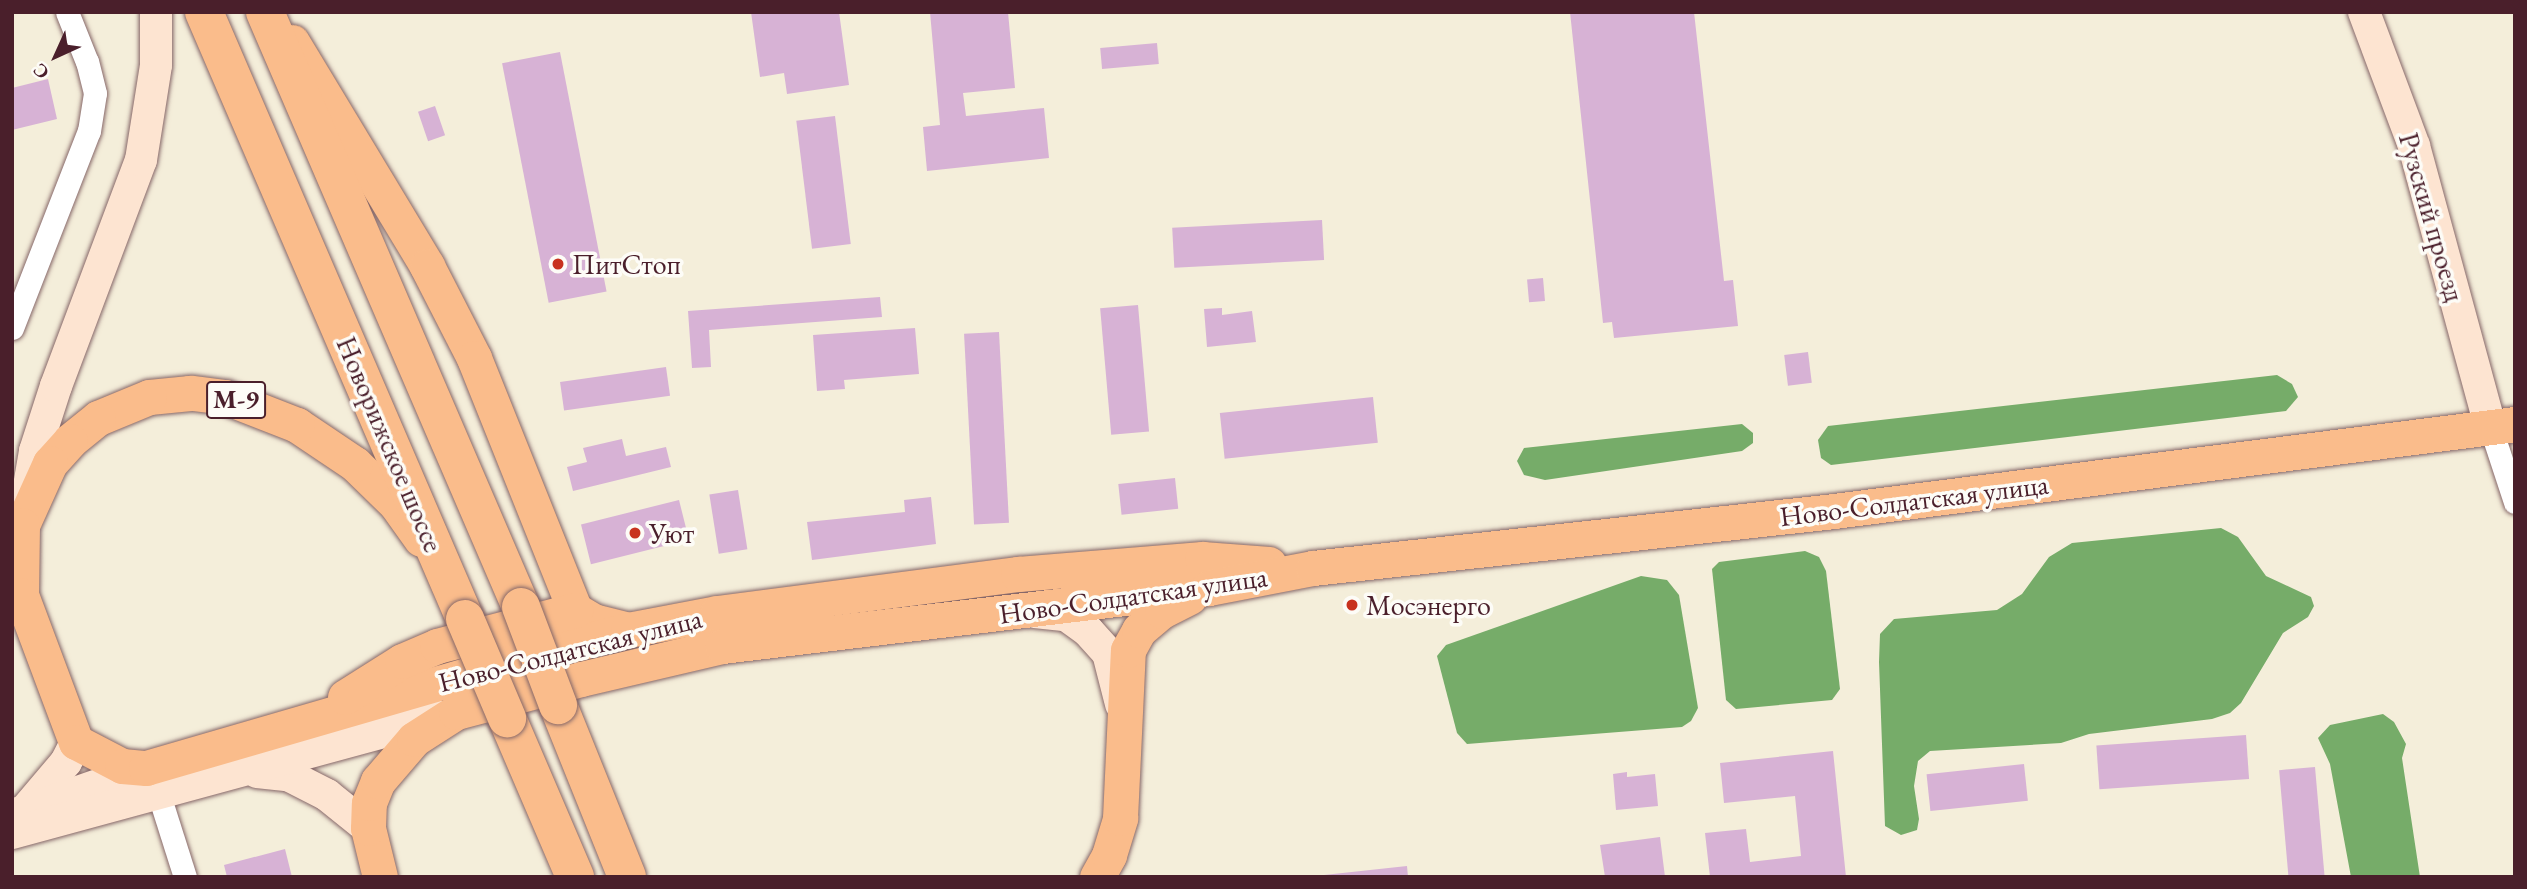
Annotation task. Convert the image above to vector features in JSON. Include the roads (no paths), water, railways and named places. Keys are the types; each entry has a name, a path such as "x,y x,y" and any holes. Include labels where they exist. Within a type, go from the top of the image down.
{"highway":[{"name":"Новорижское шоссе","path":"204,12 575,877"},
{"name":"Новорижское шоссе","path":"265,12 520,607 627,877"}],"main road":[{"name":"М-9","path":"76,742 21,595 17,541 35,451 56,386 141,160 156,65 156,12"},
{"path":"274,12 427,267 474,358 575,610 593,621 628,630"},
{"name":"Рузский проезд","path":"2364,12 2414,146 2502,425"},
{"name":"М-9","path":"17,541 50,463 70,441 98,418 149,397 190,393 225,397 297,425 355,464 396,504 445,573"},
{"name":"Ново-Солдатская улица","path":"153,781 248,771 581,679 722,646 1209,588 1313,568 1834,510 2502,425"},
{"name":"Ново-Солдатская улица","path":"16,819 153,781 311,719 628,630 717,613 1017,574 1202,559 1313,568"},
{"path":"1097,877 1109,855 1120,818 1128,650 1139,630 1162,611 1209,588"},
{"path":"311,719 402,661 437,646 575,610"},
{"path":"1027,611 1066,615 1088,631 1108,653 1124,717"},
{"path":"380,877 368,828 369,803 378,781 414,739 456,712"},
{"path":"16,819 66,762 76,742 153,781"},
{"path":"248,771 288,775 327,795 368,828"}],"street":[{"path":"12,328 89,131 95,93 87,62 67,12"},
{"path":"2502,425 2515,502"},
{"path":"153,781 185,877"}],"place":[{"name":"ПитСтоп","path":"558,264"},
{"name":"Уют","path":"635,533"},
{"name":"Мосэнерго","path":"1352,605"}]}
